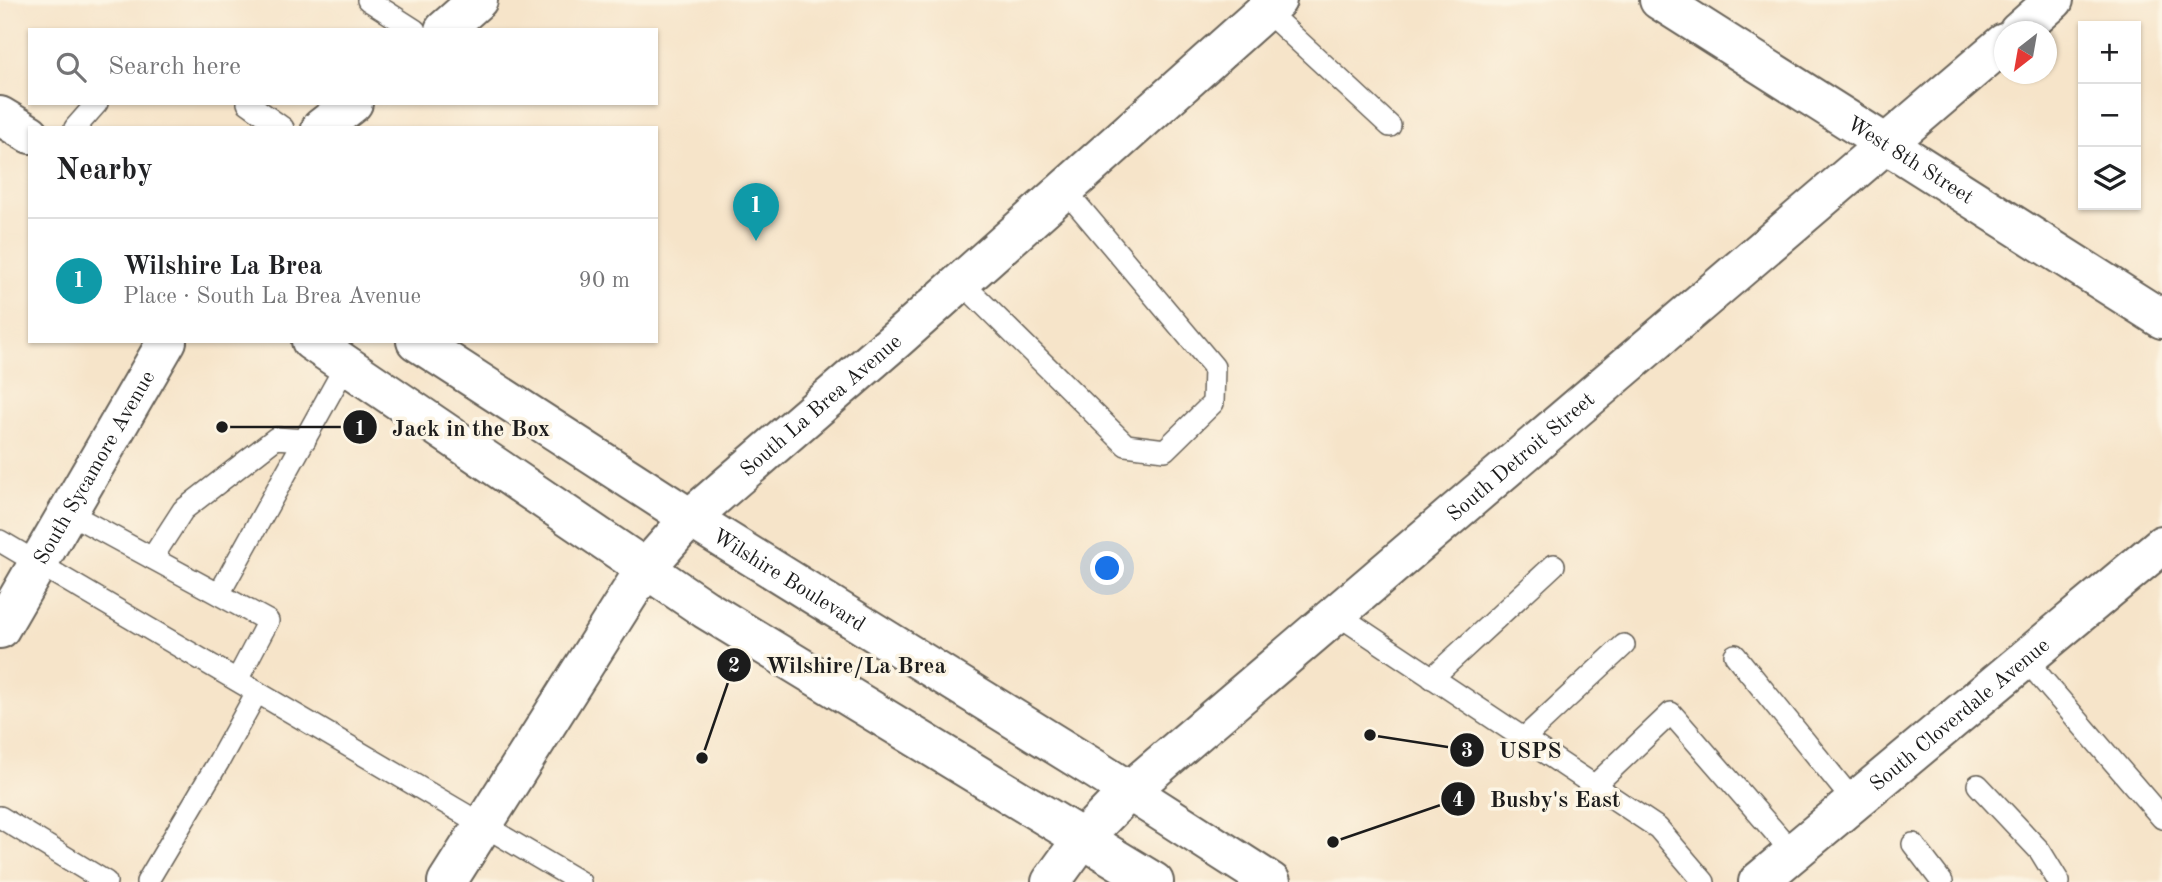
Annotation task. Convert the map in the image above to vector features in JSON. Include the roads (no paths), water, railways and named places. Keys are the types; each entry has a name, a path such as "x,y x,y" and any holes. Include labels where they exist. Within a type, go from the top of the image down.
{"main road":[{"path":"446,28 478,0"},
{"name":"West 8th Street","path":"1659,0 2162,319"},
{"path":"2030,21 2054,0"},
{"name":"South La Brea Avenue","path":"447,882 485,826 645,569 690,518 961,282 1271,5"},
{"name":"South Detroit Street","path":"1051,882 1083,838 1129,791 1994,52"},
{"path":"324,126 350,105"},
{"path":"0,116 28,133"},
{"name":"South Sycamore Avenue","path":"0,629 166,343"},
{"path":"314,343 705,609 1154,882"},
{"name":"Wilshire Boulevard","path":"419,343 690,518 1271,882"},
{"name":"South Cloverdale Avenue","path":"1758,882 2162,545"}],"lane":[{"path":"368,0 412,28"},
{"path":"1271,5 1390,126"},
{"path":"77,126 95,105"},
{"path":"251,105 280,126"},
{"path":"961,282 1126,445 1165,450 1213,403 1214,367 1065,190"},
{"path":"219,594 346,365"},
{"path":"152,558 183,510 276,438 305,440"},
{"path":"69,513 268,621 237,681"},
{"path":"0,541 580,882"},
{"path":"1432,678 1554,565"},
{"path":"1337,614 1658,828 1704,882"},
{"path":"1523,738 1624,645"},
{"path":"1735,654 1854,802"},
{"path":"2025,659 2162,818"},
{"path":"147,882 257,692"},
{"path":"1594,786 1671,713 1793,853"},
{"path":"1978,785 2040,850 2059,882"},
{"path":"0,817 106,882"},
{"path":"1913,844 1942,882"}],"place":[{"name":"Wilshire La Brea","path":"756,241"},
{"name":"Jack in the Box","path":"222,427"},
{"name":"USPS","path":"1370,735"},
{"name":"Wilshire/La Brea","path":"702,758"},
{"name":"Busby's East","path":"1333,842"}]}
